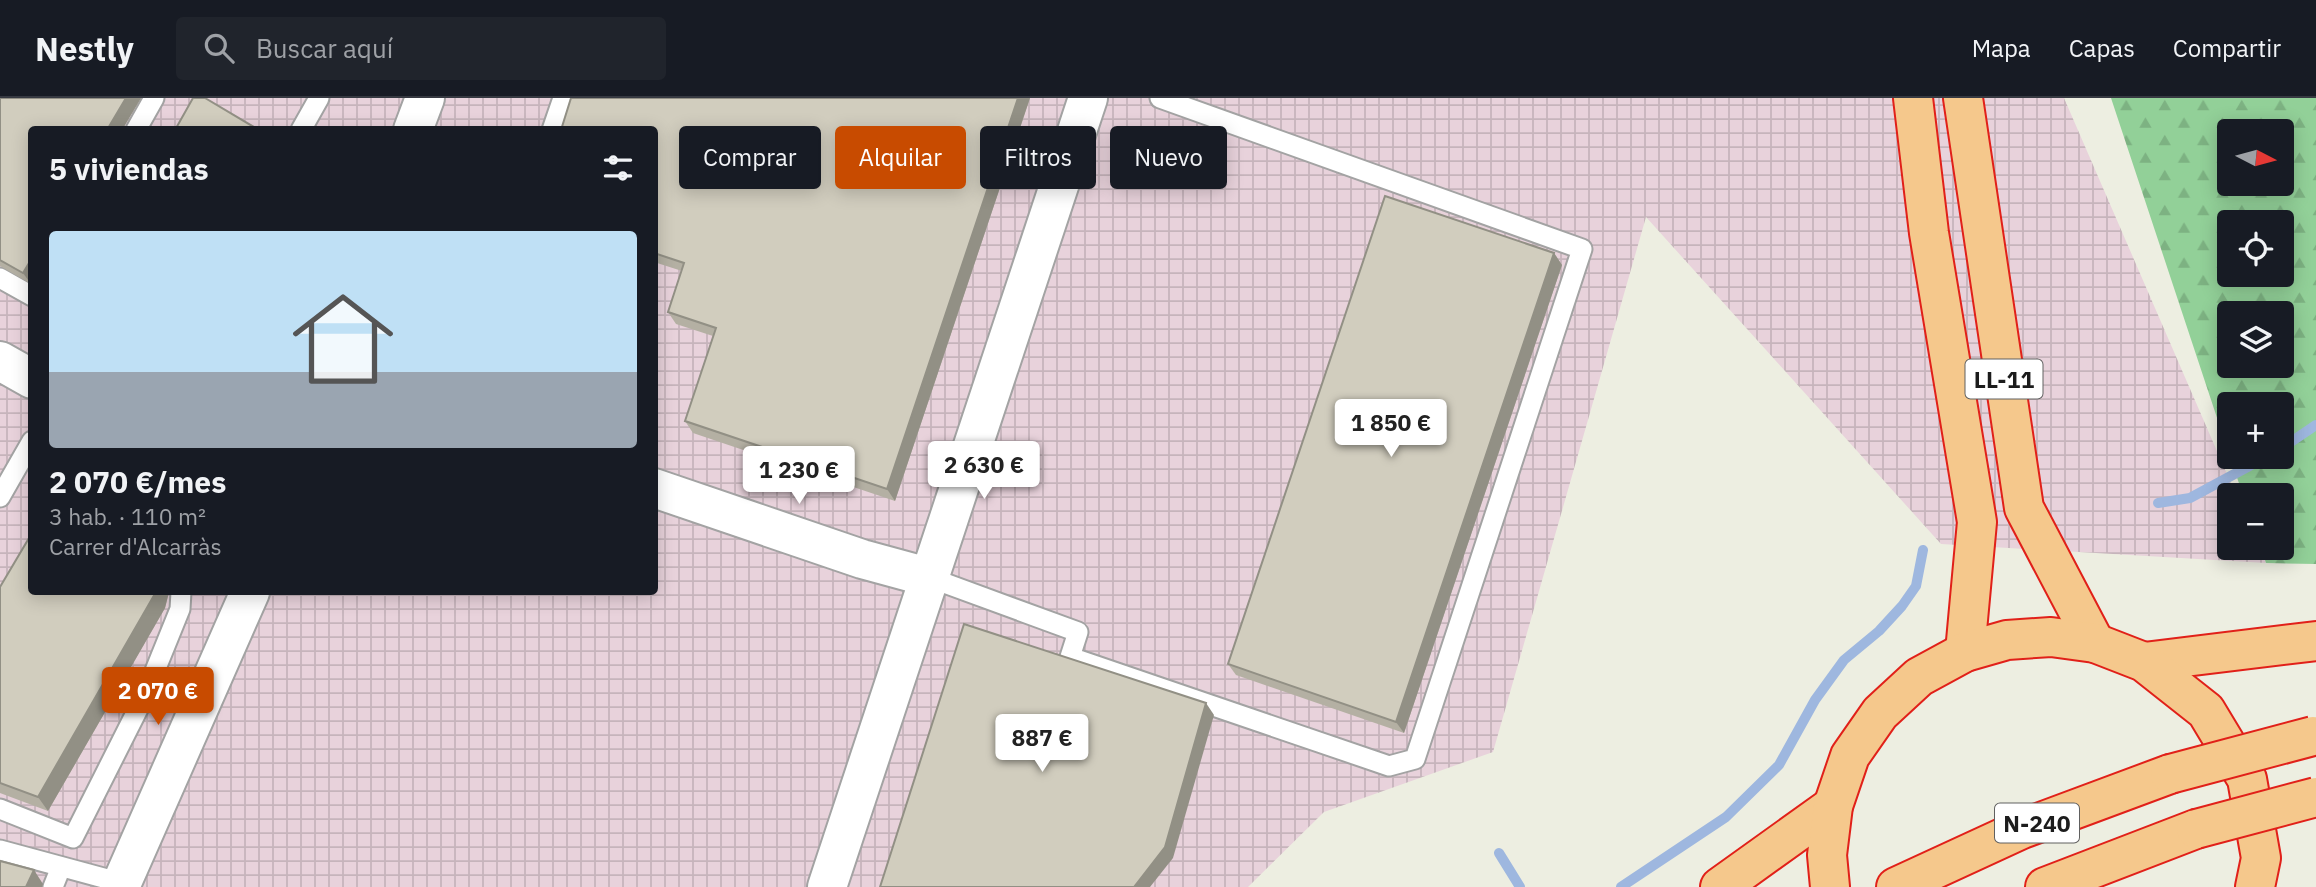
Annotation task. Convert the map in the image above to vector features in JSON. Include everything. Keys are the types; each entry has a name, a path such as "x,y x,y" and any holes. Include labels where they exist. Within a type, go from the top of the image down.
{"highway":[{"path":"1900,98 1929,233"},
{"name":"LL-11","path":"1913,98 1929,233 1977,522 1965,652"},
{"name":"LL-11","path":"1963,98 2024,508 2095,643"},
{"path":"1830,887 1827,855 1833,806 1850,757 1880,713 1919,677 1965,652 2007,640 2051,637 2095,643 2144,662 2206,711 2247,779 2260,858 2255,887"},
{"path":"2144,662 2316,641"},
{"name":"N-240","path":"1902,884 2022,828 2169,774 2314,735"},
{"name":"N-240","path":"2045,887 2196,829 2316,797"},
{"path":"1720,887 1833,806"}],"street":[{"path":"414,126 425,98"},
{"path":"827,887 1088,98"},
{"path":"0,361 28,377"},
{"path":"658,489 862,559 928,578"},
{"path":"121,885 249,595"}],"lane":[{"path":"138,126 154,98"},
{"path":"303,126 319,98"},
{"path":"553,126 563,98"},
{"path":"928,578 1077,632 1070,657 1389,766 1416,759 1582,249 1160,98"},
{"path":"0,278 28,294"},
{"path":"0,497 28,448"},
{"path":"0,809 73,838 146,693 180,609 181,595"},
{"path":"0,850 121,885"},
{"path":"53,887 61,867"}],"shaded area":[{"path":"0,98 2064,98 2217,451 2217,469 2225,469 2231,483 2217,483 2217,560 2265,560 2266,563 1941,544 1646,217 1493,752 1324,812 1248,887 0,887"}],"green space":[{"path":"2111,98 2316,98 2316,564 2266,563 2265,560 2294,560 2294,483 2239,483 2234,469 2294,469 2294,392 2217,392 2217,418"}],"building":[{"path":"0,98 126,98 109,126 28,126 28,265 23,273 0,260"},
{"path":"193,98 205,98 252,126 177,126"},
{"path":"571,98 1018,98 1009,126 980,126 980,189 988,189 887,489 685,421 716,328 668,312 684,263 658,254 658,126 562,126"},
{"path":"1385,196 1554,253 1396,722 1228,664"},
{"path":"28,540 28,595 154,595 38,797 0,783 0,587"},
{"path":"964,624 1206,703 1165,847 1134,887 880,887"},
{"path":"0,861 34,870 26,887 0,887"}],"waterway":[{"path":"2294,440 2316,425"},
{"path":"2158,503 2190,498 2244,469"},
{"path":"1621,887 1726,817 1779,765 1815,700 1844,660 1879,631 1916,586 1923,550"},
{"path":"1499,853 1520,887"}]}
